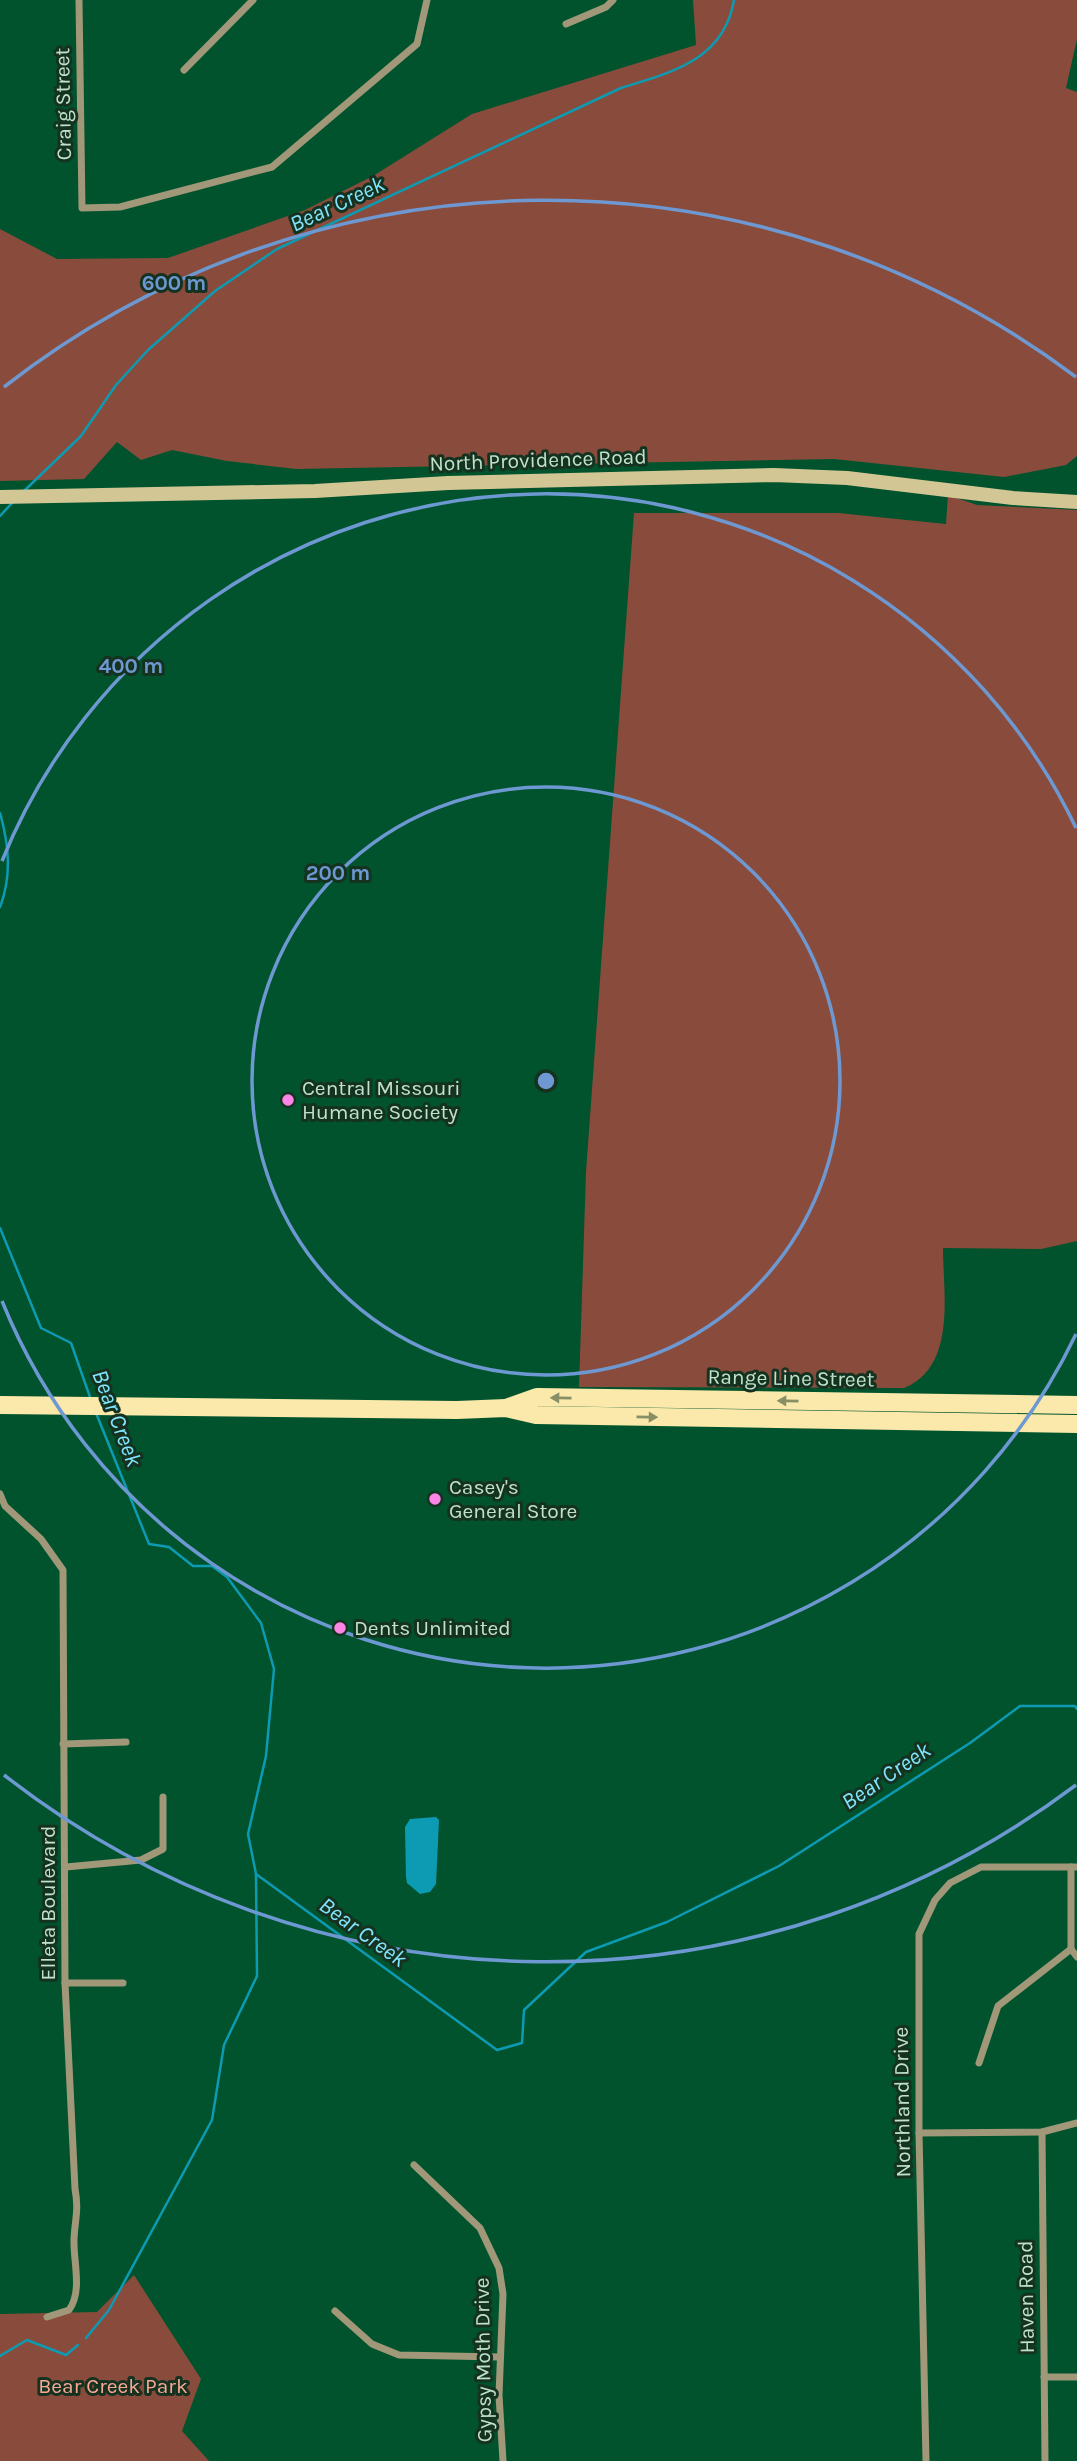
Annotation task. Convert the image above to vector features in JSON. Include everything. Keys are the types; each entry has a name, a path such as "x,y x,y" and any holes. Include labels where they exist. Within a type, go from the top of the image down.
{"main road":[{"name":"Range Line Street","path":"506,1408 537,1397 1077,1405"},
{"path":"812,1420 830,1412 918,1414 952,1403"},
{"name":"Range Line Street","path":"0,1405 506,1408 536,1415 1077,1424"},
{"path":"960,1422 986,1415 1077,1415"}],"street":[{"name":"Craig Street","path":"79,0 82,208 120,207 272,167 417,44 427,0"},
{"path":"184,70 253,0"},
{"path":"566,24 606,8 613,0"},
{"name":"North Providence Road","path":"0,497 315,491 448,483 774,475 847,478 1013,498 1077,502"},
{"name":"Elleta Boulevard","path":"0,1494 5,1506 41,1539 62,1570 65,1983 75,2189 79,2210 74,2238 76,2298 69,2310 47,2317"},
{"path":"63,1744 126,1742"},
{"path":"66,1867 141,1860 163,1849 163,1797"},
{"name":"Northland Drive","path":"926,2461 919,2133 919,1934 935,1900 950,1883 981,1867 1074,1867"},
{"path":"1074,1867 1071,1950 1077,1957"},
{"path":"979,2063 998,2006 1071,1950"},
{"path":"65,1983 123,1983"},
{"path":"919,2133 1042,2132 1077,2123"},
{"name":"Haven Road","path":"1042,2132 1045,2461"},
{"name":"Gypsy Moth Drive","path":"414,2165 467,2212 493,2249 503,2294 500,2357 503,2461"},
{"path":"335,2311 372,2344 399,2355 500,2357"},
{"path":"1044,2377 1077,2376"}],"green space":[{"path":"693,0 1077,0 1077,39 1066,88 1077,92 1077,456 1066,465 1004,477 834,459 296,469 227,461 172,450 141,460 117,442 84,479 0,481 0,229 57,259 168,258 305,210 373,176 472,114 696,45"},
{"path":"948,495 977,505 1077,510 1077,1241 1041,1249 943,1248 945,1307 940,1346 921,1378 904,1388 579,1387 586,1172 634,513 838,513 946,524"},
{"name":"Bear Creek Park","path":"134,2275 201,2379 182,2431 209,2461 0,2461 0,2314 97,2312"}],"water":[{"path":"436,1817 439,1820 436,1884 430,1892 420,1894 407,1883 405,1827 410,1819"}],"waterway":[{"name":"Bear Creek","path":"24,491 81,436 116,385 148,350 215,291 277,249 621,88 677,69 707,50 719,37 734,0"},
{"name":"Bear Creek","path":"0,516 12,503"},
{"name":"Bear Creek","path":"0,813 8,860 0,907"},
{"name":"Bear Creek","path":"0,1228 41,1328 71,1343 91,1400"},
{"name":"Bear Creek","path":"96,1413 149,1544 169,1547 193,1566 212,1566 227,1577 261,1623 274,1669 266,1756 248,1834 256,1874 497,2050 522,2043 524,2010 586,1952 667,1922 779,1866 970,1743 1020,1706 1075,1706 1077,1709"},
{"path":"86,2338 109,2310 212,2120 224,2045 257,1976 256,1874"},
{"path":"0,2356 27,2340 66,2355 78,2345"}],"place":[{"name":"Central Missouri Humane Society","path":"288,1100"},
{"name":"Casey's General Store","path":"435,1499"},
{"name":"Dents Unlimited","path":"340,1628"}]}
